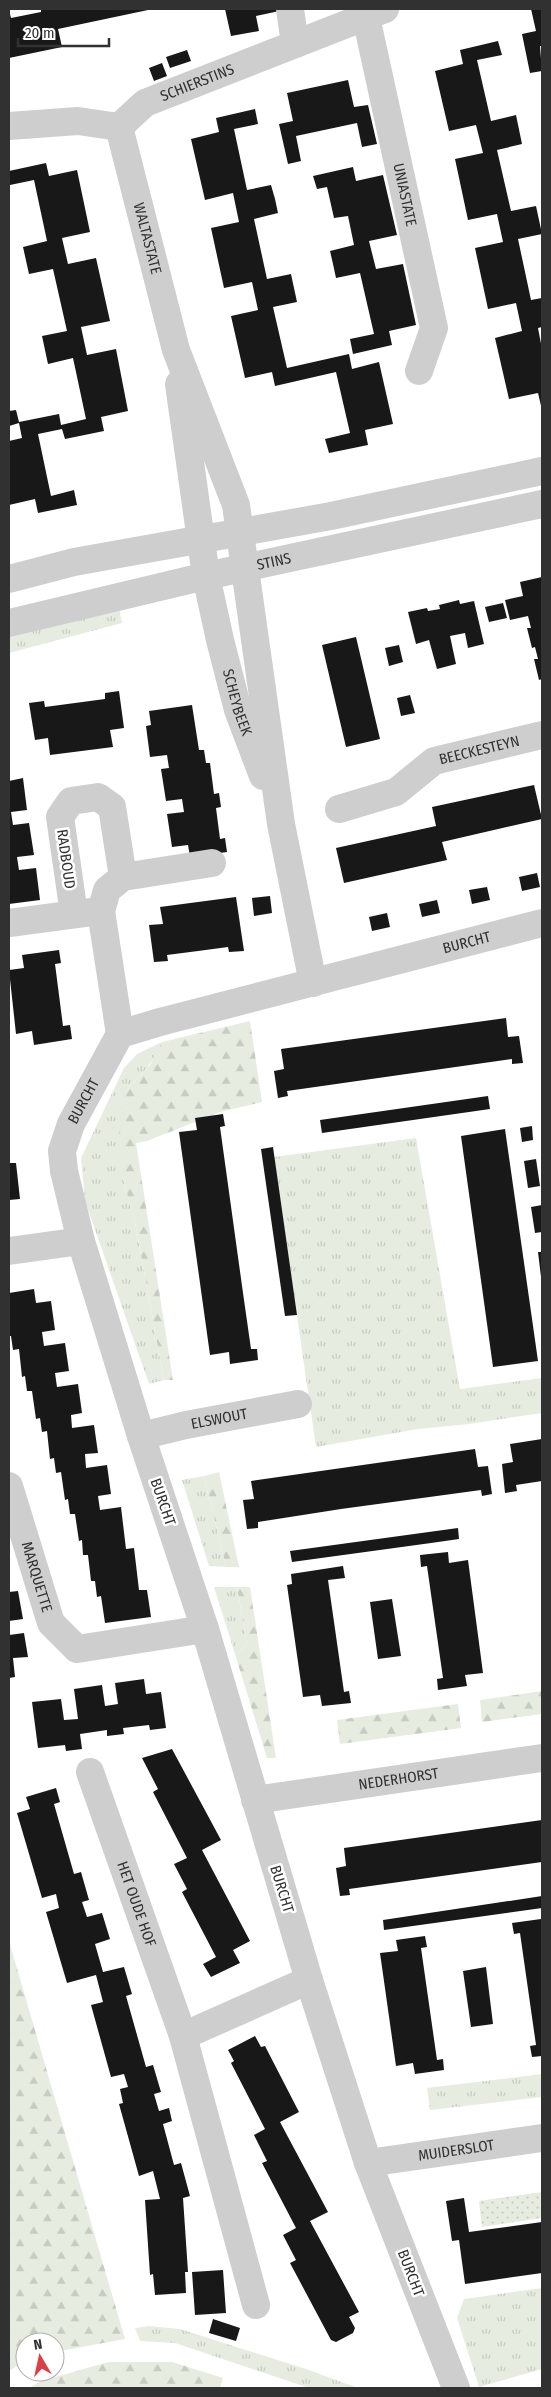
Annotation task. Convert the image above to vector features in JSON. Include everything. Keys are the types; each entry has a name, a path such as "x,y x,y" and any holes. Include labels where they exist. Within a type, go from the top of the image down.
{"street":[{"path":"290,9 295,44"},
{"name":"SCHIERSTINS","path":"119,127 145,103 375,13"},
{"name":"UNIASTATE","path":"375,13 434,328 418,371"},
{"path":"9,126 78,121 119,127"},
{"name":"WALTASTATE","path":"119,127 176,350 236,504 246,567"},
{"name":"WALTASTATE","path":"176,350 181,403 206,576"},
{"path":"9,579 74,562 331,516 542,471"},
{"name":"STINS","path":"9,623 246,567 542,504"},
{"name":"SCHEYBEEK","path":"246,567 256,657 282,824 313,983"},
{"name":"SCHEYBEEK","path":"206,576 238,710 282,824"},
{"name":"BEECKESTEYN","path":"339,809 396,792 434,761 542,736"},
{"name":"RADBOUD","path":"74,914 60,817 71,801 98,797 112,807 123,877"},
{"path":"120,1034 101,911 107,890 123,877 212,863"},
{"path":"9,923 101,911"},
{"name":"BURCHT","path":"456,2388 368,2163 309,1980 205,1629 141,1436 81,1240 64,1171 62,1151 71,1124 120,1034 542,923"},
{"path":"9,1251 81,1240"},
{"name":"ELSWOUT","path":"141,1436 186,1425 298,1404"},
{"name":"MARQUETTE","path":"9,1486 51,1623 77,1649 205,1629"},
{"name":"NEDERHORST","path":"255,1800 542,1758"},
{"name":"HET OUDE HOF","path":"90,1772 183,2036 256,2305"},
{"path":"183,2036 309,1980"},
{"name":"MUIDERSLOT","path":"368,2163 542,2138"}],"green space":[{"path":"119,607 122,623 9,653 9,636"},
{"path":"250,1021 262,1102 220,1112 147,1141 136,1143 173,1380 164,1380 135,1222 122,1175 118,1114 127,1090 150,1065 162,1042"},
{"path":"162,1042 147,1068 127,1090 122,1175 135,1222 164,1380 149,1384 85,1201 81,1158 124,1068 137,1054"},
{"path":"416,1138 460,1389 542,1378 542,1413 469,1424 418,1429 316,1447 274,1157"},
{"path":"219,1472 239,1567 226,1567 204,1476"},
{"path":"204,1476 226,1567 209,1566 182,1480"},
{"path":"214,1587 237,1587 247,1645 235,1654"},
{"path":"237,1587 250,1587 276,1758 267,1758 235,1654 247,1645"},
{"path":"542,1691 542,1714 482,1722 480,1700"},
{"path":"458,1704 461,1728 340,1744 337,1720"},
{"path":"9,1941 125,2339 65,2350 65,2332 15,2332 15,2367 9,2371"},
{"path":"542,2074 542,2097 430,2110 427,2088"},
{"path":"542,2192 542,2218 482,2227 479,2201"},
{"path":"542,2288 542,2369 479,2387 457,2318 464,2299"},
{"path":"149,2326 180,2329 306,2369 358,2388 309,2388 175,2343 140,2341 135,2328"},
{"path":"109,2362 172,2362 223,2378 220,2388 29,2388 39,2382 65,2382 65,2374"}],"building":[{"path":"41,9 148,10 58,29 62,47 9,58 9,10 11,18 41,12"},
{"path":"225,9 284,10 256,16 259,31 231,36"},
{"path":"531,9 542,9 542,46 540,46 542,71 530,73 522,34 536,31"},
{"path":"498,41 502,55 477,60 491,121 516,115 522,144 497,150 511,211 536,206 542,234 518,239 531,300 542,298 542,327 538,328 542,349 542,410 538,393 509,399 495,338 522,331 516,303 488,309 475,248 503,242 497,214 468,220 455,159 483,153 476,125 449,131 435,71 463,64 460,50"},
{"path":"187,50 191,61 170,68 166,57"},
{"path":"162,63 167,76 154,81 149,68"},
{"path":"348,80 354,107 368,105 377,144 362,147 357,123 296,136 301,161 288,164 279,124 293,121 287,93"},
{"path":"255,109 258,124 234,129 247,190 271,185 275,199 278,213 254,219 267,279 291,274 297,302 273,307 287,368 349,354 352,369 379,362 393,424 365,430 368,445 329,453 325,439 350,433 336,372 275,386 272,372 245,378 231,316 258,310 252,282 224,288 211,228 239,222 233,193 205,200 191,139 219,132 216,118"},
{"path":"46,163 49,176 77,170 90,232 62,238 68,264 96,258 110,321 81,327 87,355 116,349 128,411 101,417 104,431 65,439 62,429 38,434 51,496 74,490 77,505 38,513 35,499 9,505 9,441 22,438 19,423 9,426 9,411 16,410 19,422 59,414 61,425 86,419 73,358 48,364 42,336 67,331 53,269 29,274 23,247 47,241 34,180 10,185 9,171"},
{"path":"353,167 356,181 383,175 397,235 369,241 376,269 403,264 416,325 389,331 392,345 353,354 350,339 374,334 360,273 336,278 330,251 354,245 348,216 334,218 327,187 317,189 313,176"},
{"path":"542,577 542,679 539,680 534,659 538,659 535,647 532,648 527,628 531,628 528,616 510,620 505,600 523,596 520,582"},
{"path":"459,600 460,604 474,601 484,644 468,648 465,633 450,636 456,664 437,669 429,640 416,644 408,612 427,608 428,611 440,609 439,605"},
{"path":"503,603 507,618 489,622 485,607"},
{"path":"356,637 380,739 346,747 322,645"},
{"path":"399,645 403,662 389,666 385,648"},
{"path":"119,691 124,728 110,730 113,747 50,755 48,738 35,740 29,703 44,701 45,707 105,699 105,693"},
{"path":"410,695 415,713 401,716 397,698"},
{"path":"192,705 199,750 204,750 206,763 210,763 214,794 219,793 221,807 216,808 220,839 225,838 227,852 190,857 188,845 172,847 167,814 184,812 182,799 166,801 161,769 169,768 167,755 150,757 146,726 151,725 149,711"},
{"path":"23,778 27,810 11,812 13,825 29,823 34,855 17,857 19,870 36,868 40,900 9,904 9,781"},
{"path":"534,785 542,819 442,842 447,860 344,883 336,848 436,826 432,807"},
{"path":"537,873 540,887 522,891 519,877"},
{"path":"487,887 490,900 472,904 469,890"},
{"path":"270,896 272,913 254,916 252,898"},
{"path":"236,897 244,951 229,952 228,947 167,955 168,961 154,962 149,925 163,924 160,907"},
{"path":"437,900 440,913 422,917 419,904"},
{"path":"387,913 390,927 372,931 369,917"},
{"path":"59,950 61,963 55,964 63,1026 70,1025 72,1039 34,1045 32,1031 16,1034 9,970 24,968 22,955"},
{"path":"506,1018 508,1037 519,1036 523,1063 512,1064 512,1059 287,1091 288,1096 278,1098 274,1071 284,1069 281,1049"},
{"path":"488,1096 490,1109 322,1133 320,1120"},
{"path":"223,1114 225,1126 220,1127 243,1293 251,1349 257,1349 258,1360 230,1364 229,1352 210,1355 179,1132 197,1130 195,1118"},
{"path":"532,1126 533,1140 522,1142 520,1128"},
{"path":"505,1129 538,1361 493,1367 461,1136"},
{"path":"273,1147 297,1315 285,1316 261,1149"},
{"path":"536,1159 540,1186 528,1188 524,1161"},
{"path":"9,1163 16,1163 20,1199 9,1200"},
{"path":"542,1205 542,1232 535,1233 531,1207"},
{"path":"538,1252 542,1252 542,1277 541,1277"},
{"path":"34,1289 36,1303 51,1301 55,1330 42,1332 44,1346 65,1343 69,1371 55,1373 57,1387 78,1384 82,1413 71,1415 72,1428 94,1425 98,1453 85,1454 86,1468 107,1465 111,1494 98,1496 100,1510 121,1507 126,1549 134,1548 139,1590 147,1590 151,1617 105,1623 101,1596 97,1597 95,1581 91,1581 88,1555 83,1555 82,1540 79,1541 75,1514 70,1514 68,1499 65,1500 61,1472 56,1473 54,1458 50,1459 47,1431 42,1432 40,1418 36,1419 32,1391 27,1391 25,1376 22,1377 19,1349 13,1350 11,1336 9,1336 9,1293"},
{"path":"542,1439 542,1481 516,1485 517,1491 505,1493 502,1464 513,1462 510,1444"},
{"path":"475,1449 478,1467 488,1466 492,1494 482,1496 481,1490 341,1509 258,1522 258,1528 247,1529 243,1500 254,1499 251,1481"},
{"path":"458,1528 459,1539 431,1543 292,1562 290,1551"},
{"path":"448,1552 449,1563 468,1560 483,1673 465,1675 467,1686 438,1690 437,1679 443,1678 427,1566 421,1567 420,1555"},
{"path":"343,1566 345,1578 328,1580 344,1692 349,1691 351,1703 322,1706 320,1695 303,1697 287,1585 292,1584 291,1574"},
{"path":"18,1591 23,1619 9,1621 9,1592"},
{"path":"392,1599 401,1656 378,1659 370,1602"},
{"path":"24,1633 28,1657 13,1658 15,1677 9,1678 9,1635"},
{"path":"144,1679 146,1694 161,1692 166,1728 150,1730 149,1725 123,1728 124,1734 107,1736 107,1730 80,1734 82,1749 66,1751 65,1745 38,1748 32,1702 61,1699 64,1720 78,1719 74,1689 102,1685 105,1706 118,1704 115,1683"},
{"path":"172,1749 221,1840 202,1850 250,1941 233,1950 240,1963 211,1977 203,1964 216,1957 182,1892 187,1889 174,1864 187,1858 153,1792 158,1789 142,1758"},
{"path":"56,1788 60,1802 54,1804 74,1874 81,1872 89,1900 82,1902 87,1917 102,1913 110,1939 95,1944 103,1972 124,1967 132,1994 126,1996 146,2067 153,2065 161,2092 154,2094 159,2111 169,2108 172,2121 163,2124 174,2165 181,2163 190,2196 183,2198 188,2272 185,2272 186,2293 155,2295 153,2274 150,2275 145,2200 160,2199 153,2171 139,2176 119,2104 123,2103 120,2089 128,2087 124,2074 111,2077 91,2005 103,2002 96,1975 67,1983 46,1912 59,1908 56,1894 42,1898 17,1813 30,1809 26,1797"},
{"path":"542,1820 542,1862 349,1889 350,1895 340,1896 336,1868 346,1866 344,1848"},
{"path":"542,1896 542,1908 384,1930 383,1920"},
{"path":"541,1919 542,2056 532,2057 530,2046 536,2045 520,1933 514,1934 512,1923"},
{"path":"425,1936 427,1947 421,1948 437,2060 443,2059 444,2070 415,2074 413,2063 396,2066 380,1953 398,1951 396,1940"},
{"path":"486,1967 493,2024 471,2027 463,1971"},
{"path":"255,2036 261,2047 265,2046 299,2112 280,2122 328,2212 310,2221 359,2312 349,2317 355,2328 353,2333 336,2342 331,2340 290,2263 296,2260 283,2235 296,2228 262,2163 267,2161 254,2135 265,2129 231,2063 234,2061 228,2050"},
{"path":"464,2198 469,2232 542,2222 542,2273 465,2284 459,2240 452,2241 446,2201"},
{"path":"223,2270 226,2313 195,2315 192,2272"},
{"path":"213,2319 240,2328 236,2341 209,2333"}]}
